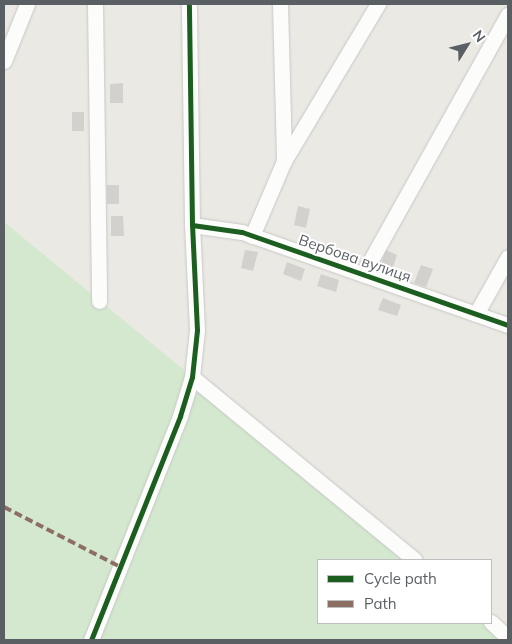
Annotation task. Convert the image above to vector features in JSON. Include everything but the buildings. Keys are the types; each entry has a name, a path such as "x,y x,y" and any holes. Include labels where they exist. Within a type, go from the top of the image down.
{"street":[{"path":"4,61 27,4"},
{"path":"95,4 99,301"},
{"path":"91,640 180,416 192,377 197,330 192,225 189,4"},
{"path":"280,4 284,161"},
{"path":"252,236 284,161 378,4"},
{"path":"363,274 508,15"},
{"name":"Вербова вулиця","path":"192,225 242,232 508,325"},
{"path":"476,314 508,256"},
{"path":"192,377 414,559"},
{"path":"492,623 508,638"}],"green space":[{"path":"4,222 414,559 317,559 317,624 492,624 497,627 498,640 4,640"}],"marked path":[{"path":"4,507 120,567"}],"cycle path":[{"path":"91,640 180,416 192,377 197,330 192,225 189,4"},
{"path":"192,225 242,232 508,325"}]}
